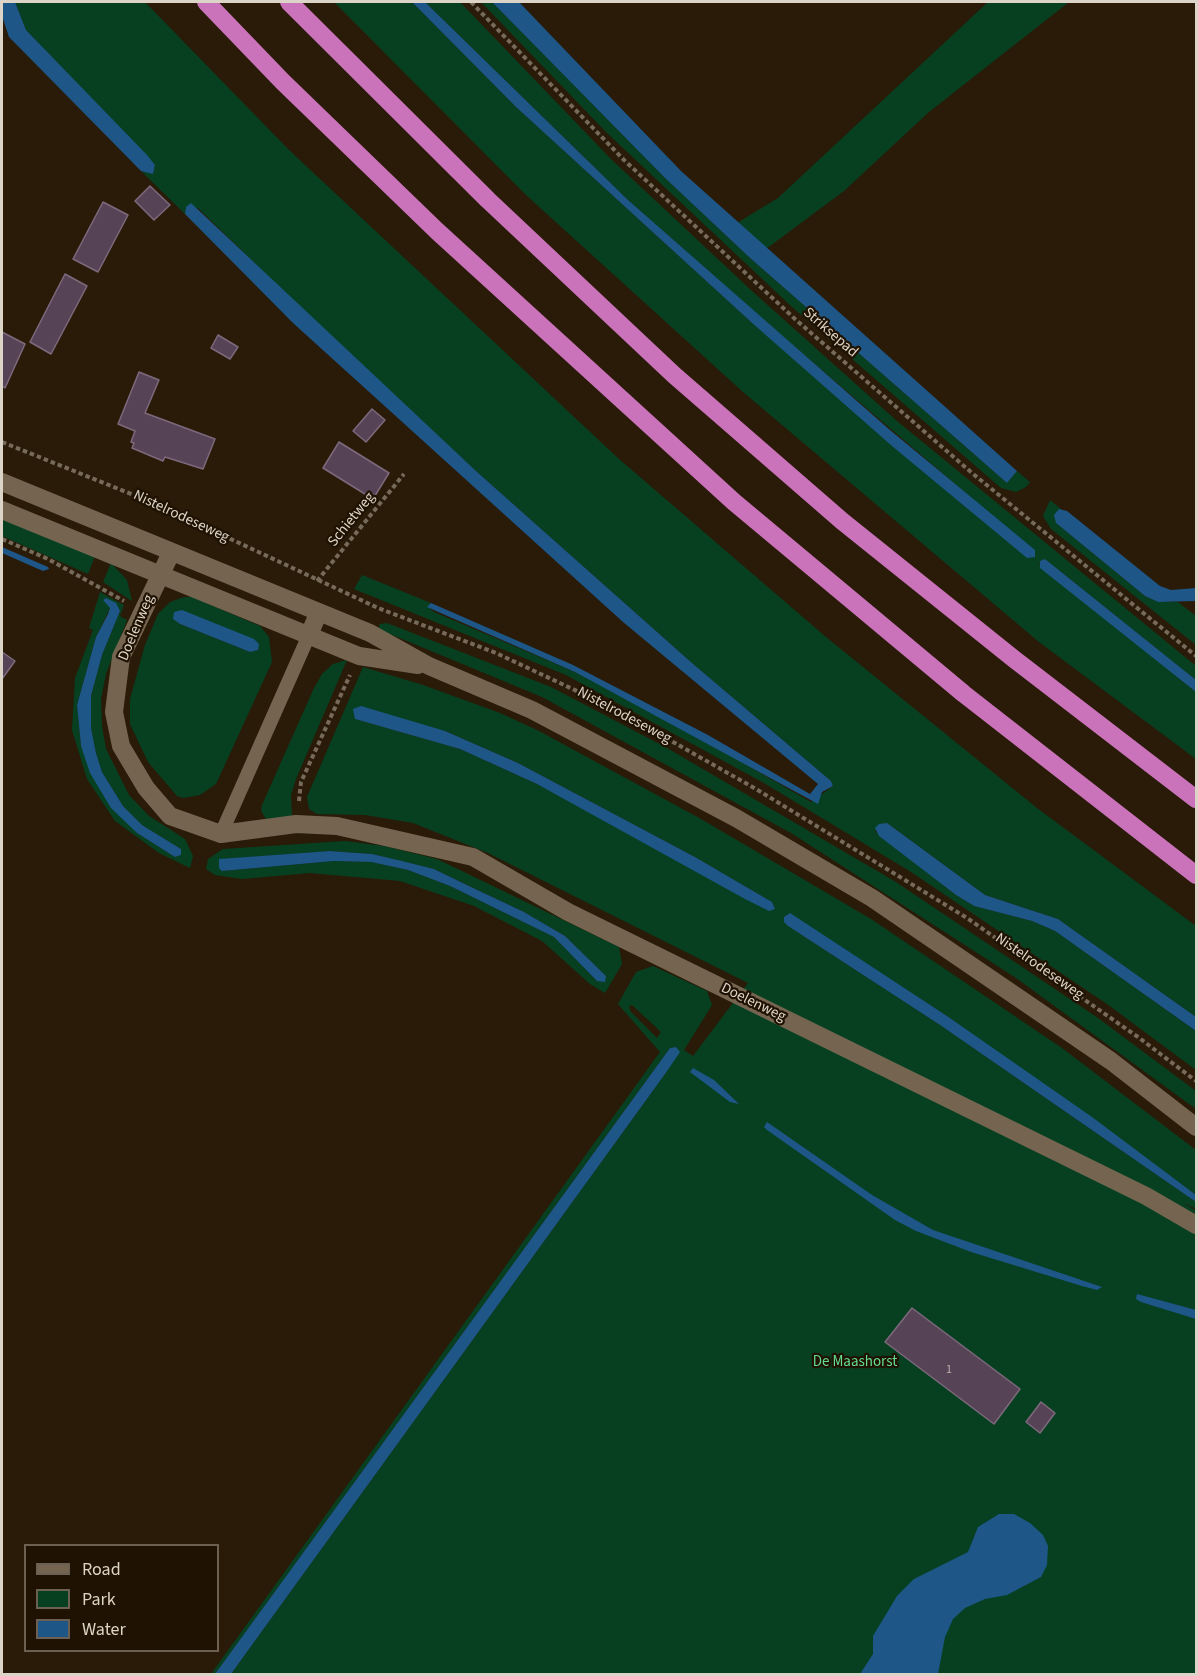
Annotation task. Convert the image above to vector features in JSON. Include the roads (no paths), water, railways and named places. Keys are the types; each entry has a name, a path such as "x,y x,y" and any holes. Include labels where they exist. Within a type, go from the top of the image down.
{"highway":[{"path":"206,2 283,82 437,231 734,502 964,694 1197,875"},
{"path":"289,2 471,184 674,375 842,521 1014,659 1197,799"}],"street":[{"path":"2,482 171,553 254,584 318,614 369,633 429,666 532,710 736,818 872,898 1110,1061 1197,1127"},
{"path":"2,510 359,656 429,666"},
{"name":"Doelenweg","path":"171,553 121,657 114,712 121,746 146,788 170,816 221,834 296,824 371,832 473,857 568,912 1146,1196 1197,1225"},
{"path":"309,635 318,614"}],"lane":[{"path":"221,834 309,635"}],"water":[{"path":"2,2 15,2 26,30 147,155 155,165 153,174 141,171 9,37 2,16"},
{"path":"412,2 425,2 628,200 890,430 1035,550 1035,557 1027,558 892,446 751,322 516,107"},
{"path":"492,2 519,2 681,171 1017,471 1007,483 750,258 665,178"},
{"path":"191,203 476,471 692,663 831,781 833,786 822,792 818,804 575,672 427,607 431,603 573,665 708,735 810,794 818,784 623,622 293,323 185,214 186,207"},
{"path":"1059,509 1067,511 1160,586 1171,590 1196,588 1196,601 1158,602 1145,596 1056,523 1054,515"},
{"path":"2,547 49,569 43,571 2,553"},
{"path":"1045,559 1196,680 1196,692 1040,568 1040,561"},
{"path":"106,598 116,603 120,611 102,655 91,696 91,728 96,753 102,772 123,806 142,825 181,849 181,855 175,857 137,833 111,808 90,773 81,746 77,705 96,637 110,608 103,600"},
{"path":"182,610 254,639 259,644 258,650 250,652 180,624 173,619 174,612"},
{"path":"361,706 445,731 518,763 695,857 772,902 775,909 769,911 745,899 537,784 460,749 355,719 353,709"},
{"path":"887,823 985,895 1058,919 1196,1017 1196,1031 1055,931 1032,921 974,906 956,895 879,836 875,828 879,824"},
{"path":"330,851 372,854 434,869 524,912 565,936 606,976 605,982 597,981 554,937 450,886 408,870 371,862 334,861 222,871 219,868 219,859"},
{"path":"790,913 947,1016 1092,1117 1196,1195 1196,1202 940,1025 788,926 784,922 784,917"},
{"path":"676,1047 680,1052 665,1074 231,1674 215,1674 670,1048"},
{"path":"693,1068 714,1080 739,1104 730,1102 690,1072"},
{"path":"767,1122 872,1195 933,1230 1102,1287 1097,1290 1082,1286 971,1252 916,1231 895,1220 767,1130 764,1127"},
{"path":"1137,1294 1196,1310 1196,1319 1141,1302 1136,1299"},
{"path":"999,1514 1014,1514 1030,1523 1043,1535 1048,1546 1047,1565 1041,1577 1007,1595 985,1599 965,1608 953,1619 945,1637 938,1674 860,1674 873,1654 873,1636 897,1596 914,1579 968,1552 978,1527"}],"park label":[{"name":"De Maashorst","path":"855,1363"}]}
